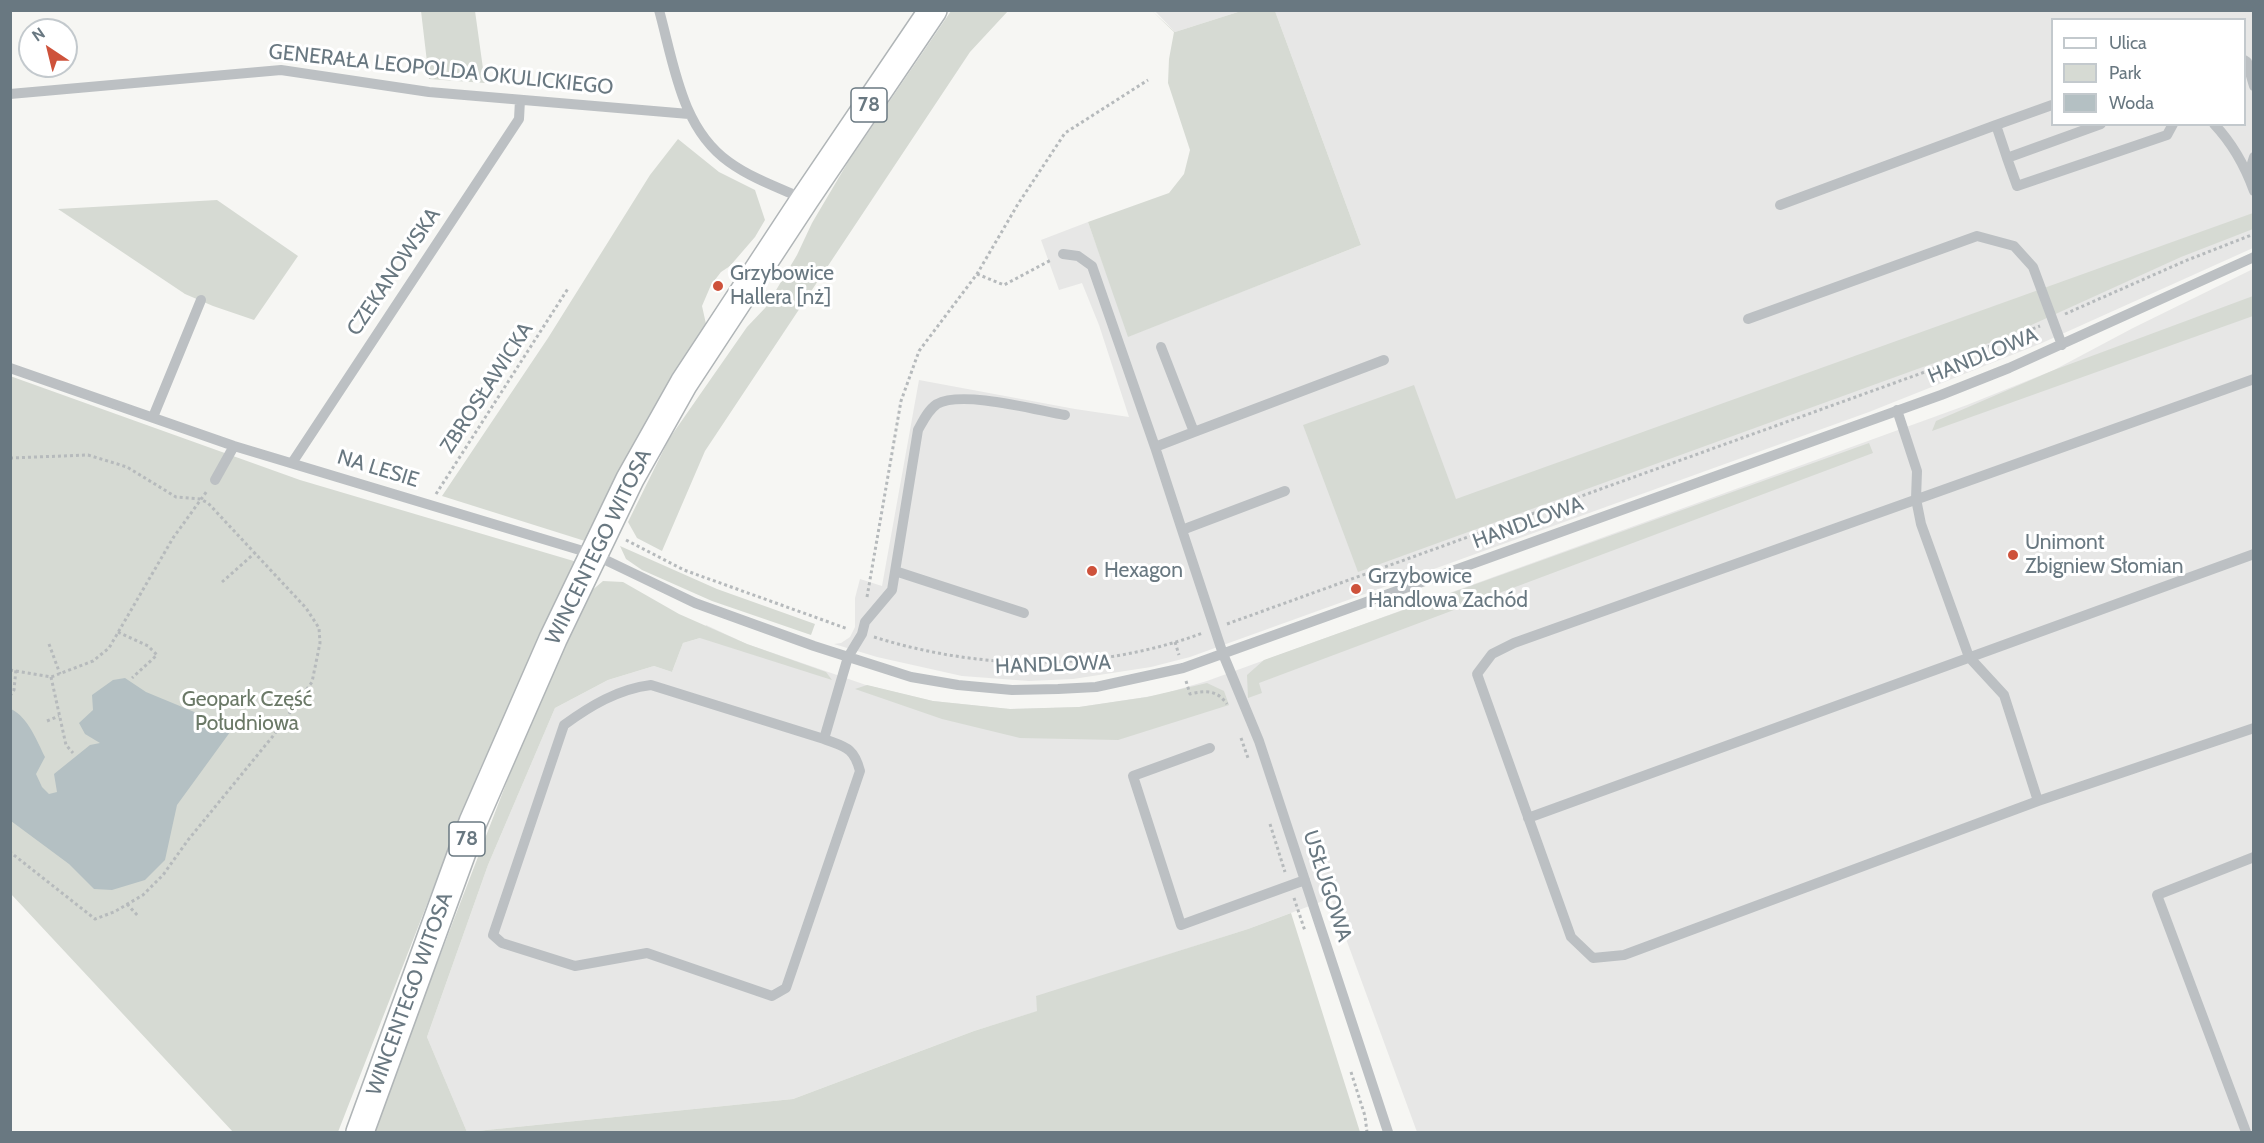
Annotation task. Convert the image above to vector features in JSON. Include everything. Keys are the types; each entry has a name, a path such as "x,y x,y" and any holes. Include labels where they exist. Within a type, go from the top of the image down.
{"main road":[{"name":"WINCENTEGO WITOSA","path":"360,1132 473,822 593,554 630,479 672,402 933,10"}],"street":[{"path":"659,10 689,114 702,137 730,163 805,200"},
{"path":"2246,61 2253,86"},
{"name":"GENERAŁA LEOPOLDA OKULICKIEGO","path":"10,94 280,70 410,90 689,114"},
{"name":"CZEKANOWSKA","path":"292,463 519,119 519,100"},
{"path":"1780,205 2051,105"},
{"path":"1996,125 2017,186 2167,135 2172,126"},
{"path":"2007,158 2095,126"},
{"path":"2216,126 2227,138 2248,176 2253,191"},
{"path":"2248,176 2253,157"},
{"path":"1748,319 1977,236 2014,246 2032,267 2062,345"},
{"name":"USŁUGOWA","path":"1063,254 1078,255 1092,266 1223,654 1259,741 1388,1132"},
{"name":"HANDLOWA","path":"593,554 695,603 911,677 958,685 1012,690 1096,687 1183,668 1897,410 2009,368 2253,257"},
{"path":"153,417 201,300"},
{"path":"1161,347 1194,432"},
{"path":"1155,447 1384,360"},
{"name":"NA LESIE","path":"10,368 234,446 593,554"},
{"path":"2253,379 1514,643 1492,654 1477,674 1571,937 1593,957 1624,955 2038,801 2253,728"},
{"path":"824,739 848,657 862,634 866,622 892,590 918,430 927,413 938,404 966,398 1065,415"},
{"path":"1897,410 1917,471 1916,499 1921,524 1969,657 2004,695 2038,801"},
{"path":"215,480 234,446"},
{"path":"1182,530 1285,491"},
{"path":"1528,818 2253,554"},
{"path":"895,571 1024,613"},
{"path":"651,684 824,739 849,748 860,771 786,988 772,996 647,953 576,966 502,943 493,935 564,725 587,707 633,687 651,684"},
{"path":"1210,748 1132,776 1181,925 1305,879"},
{"path":"2246,1132 2157,895 2253,857"}],"path":[{"path":"866,622 868,588 901,400 919,351 977,274 1018,204 1065,133 1148,80"},
{"path":"622,538 684,570 862,634 946,656 985,661 1026,662 1064,662 1106,657 1175,642 1215,629 1984,350 2253,234"},
{"path":"977,274 1004,285 1063,254"},
{"name":"ZBROSŁAWICKA","path":"429,505 569,287"},
{"path":"10,458 88,455 127,466 176,497 200,499 208,503 256,552 306,608 320,628 320,643 312,682 273,736 188,840 163,875 143,895 95,919 10,852"},
{"path":"10,670 16,669 51,677 93,661 109,648 173,538 215,480"},
{"path":"222,582 256,552"},
{"path":"118,632 148,646 157,655 132,678"},
{"path":"49,644 60,674"},
{"path":"10,696 15,690 16,669"},
{"path":"51,677 66,745 73,753"},
{"path":"47,721 60,716"},
{"path":"127,904 138,916"}],"shaded area":[{"path":"1155,11 1241,11 1175,32"},
{"path":"1275,11 2253,11 2253,248 2042,343 1869,412 1190,657 1151,667 1073,679 1029,681 962,676 877,657 834,644 841,643 850,637 855,627 855,598 860,579 882,586 919,380 1129,417 1099,325 1082,283 1059,290 1041,240 1088,222 1129,336 1361,245"},
{"path":"2253,269 2253,1132 1417,1132 1331,898 1248,929 1036,997 1038,1011 974,1031 793,1099 467,1132 427,1037 488,865 555,708 608,680 654,666 672,672 683,643 700,638 706,625 747,644 866,685 933,701 1010,709 1079,707 1159,695 1207,681 1967,405 2054,370"}],"green space":[{"path":"421,11 475,11 485,83 429,79"},
{"path":"951,11 1008,11 970,52 705,451 662,551 637,538 628,522 669,439 747,327 766,307 848,162"},
{"path":"1152,11 1175,32 1241,11 1275,11 1361,245 1128,337 1088,222 1169,193 1184,174 1190,150 1168,83 1169,59 1174,32"},
{"path":"678,139 719,172 755,190 765,220 755,237 711,285 702,306 706,324 585,541 442,496 548,338 650,175"},
{"path":"217,200 298,256 254,320 185,294 58,209"},
{"path":"2253,213 2253,229 2181,257 2005,337 1358,572 1303,425 1414,385 1456,499"},
{"path":"2253,296 2253,316 1932,431 1936,421 2054,370"},
{"name":"Geopark Część Południowa","path":"10,376 300,480 577,562 479,771 338,1132 233,1132 11,894"},
{"path":"1869,443 1873,453 1259,683 1262,693 1248,698 1247,675 1264,660"},
{"path":"620,546 717,589 815,624 811,635 712,601 642,570 626,559"},
{"path":"603,581 623,582 679,614 747,644 826,672 832,680 700,638 683,643 672,672 654,666 608,680 555,708 488,865 427,1037 467,1132 375,1132 413,1026 539,698 590,592"},
{"path":"1207,683 1224,691 1229,705 1118,740 1020,738 942,719 855,689 867,685 933,701 1010,709 1079,707 1147,697"},
{"path":"1291,913 1360,1132 467,1132 793,1099 974,1031 1037,1011 1036,996 1248,929"}],"water":[{"path":"125,678 146,692 233,728 177,805 165,860 145,880 112,890 94,889 69,864 11,821 11,709 27,723 45,757 36,774 42,787 49,794 57,792 54,774 90,745 100,743 85,734 79,723 93,710 92,695 113,680"}],"place":[{"name":"Grzybowice Hallera [nż]","path":"718,286"},
{"name":"Unimont Zbigniew Słomian","path":"2013,555"},
{"name":"Hexagon","path":"1092,571"},
{"name":"Grzybowice Handlowa Zachód","path":"1356,589"}]}
